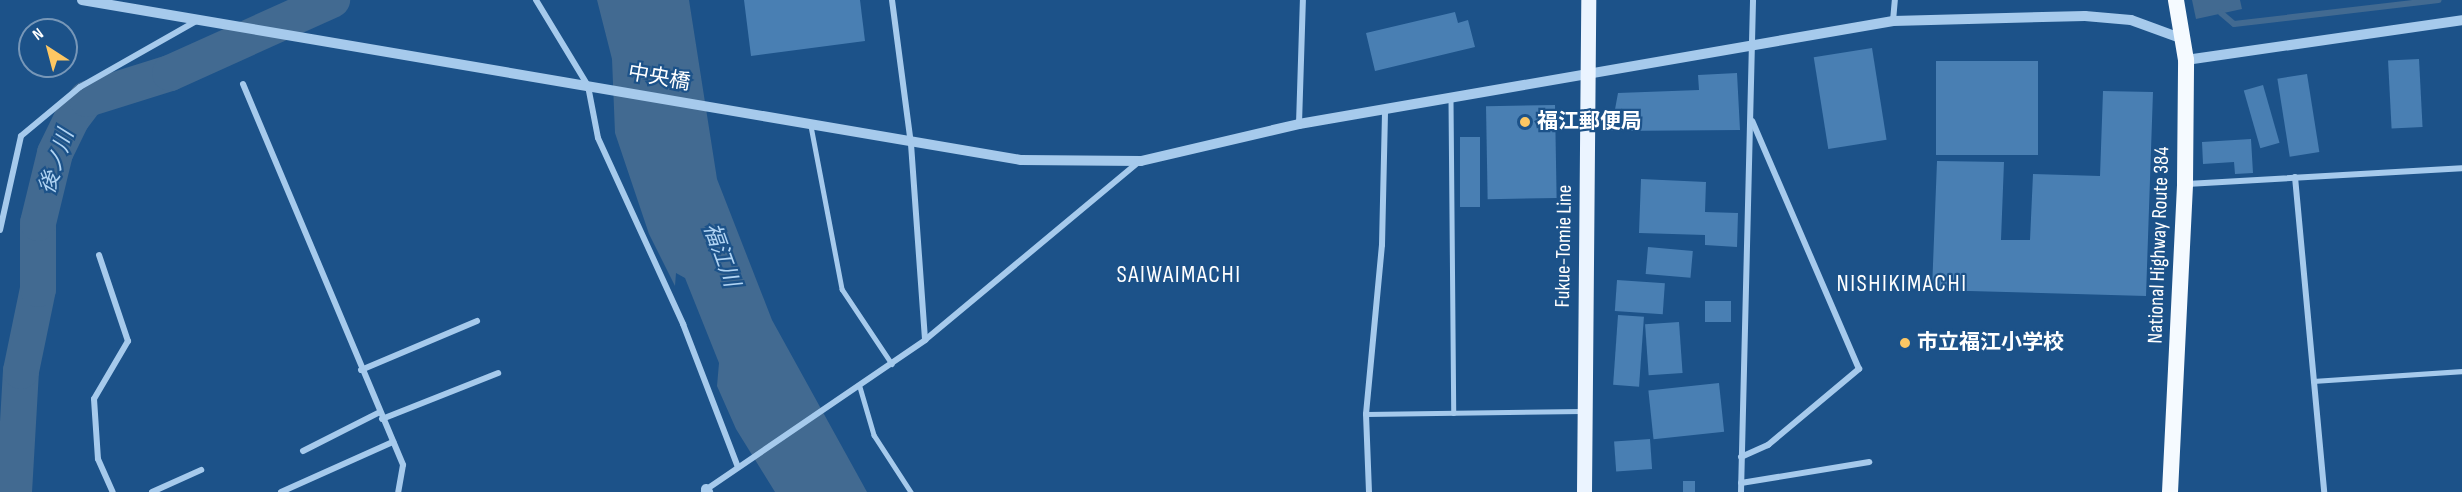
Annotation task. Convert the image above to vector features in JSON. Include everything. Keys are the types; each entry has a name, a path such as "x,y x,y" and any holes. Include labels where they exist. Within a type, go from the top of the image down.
{"highway":[{"name":"National Highway Route 384","path":"2170,492 2185,184 2186,60 2176,0"}],"main road":[{"name":"Fukue-Tomie Line","path":"1584,492 1582,411 1588,0"}],"street":[{"name":"中央橋","path":"82,0 588,86 911,144 1021,160 1141,161 1299,124 1451,100 1752,42 1893,21 2085,16 2131,20 2183,39"},
{"path":"536,0 588,86 598,138 683,324 738,467"},
{"path":"892,0 911,144 925,340"},
{"path":"1299,124 1303,0"},
{"path":"1741,492 1753,0"},
{"path":"1893,21 1895,0"},
{"path":"0,230 21,136 80,87 201,19"},
{"path":"2186,60 2462,20"},
{"path":"243,84 361,370 403,465 398,492"},
{"path":"1369,492 1366,414 1382,245 1385,111"},
{"path":"1741,457 1768,446 1859,369 1750,118"},
{"path":"705,491 846,397 925,340 1141,161"},
{"path":"2185,184 2462,168"},
{"path":"2295,177 2324,492"},
{"path":"99,255 128,341 94,399 98,459 113,492"},
{"path":"361,370 477,321"},
{"path":"303,451 381,415 498,373"},
{"path":"281,492 393,442"},
{"path":"1741,483 1869,462"},
{"path":"152,492 201,470"}],"lane":[{"path":"1451,100 1454,413"},
{"path":"811,126 842,289 892,364"},
{"path":"2313,381 2462,371"},
{"path":"860,387 874,435 911,492"},
{"path":"1366,414 1582,411"}],"water":[{"name":"福江川","path":"597,0 689,0 717,179 772,320 867,492 775,492 736,429 717,386 719,363 685,278 676,273 675,286 649,234 615,133 612,59"},
{"path":"2192,0 2240,0 2242,9 2196,19"}],"building":[{"path":"744,0 860,0 865,41 751,56"},
{"path":"1455,12 1458,23 1468,20 1475,47 1375,71 1366,33"},
{"path":"1872,48 1887,140 1828,149 1814,57"},
{"path":"2419,59 2423,127 2392,129 2388,61"},
{"path":"1936,61 2038,61 2038,155 1936,155"},
{"path":"1737,73 1740,130 1611,131 1618,93 1699,90 1698,75"},
{"path":"2307,74 2319,152 2290,157 2277,79"},
{"path":"2263,85 2280,143 2260,148 2244,91"},
{"path":"2103,91 2153,92 2146,296 1932,290 1937,161 2004,162 2001,240 2030,240 2033,174 2100,176"},
{"path":"1555,105 1557,198 1488,199 1486,106"},
{"path":"1460,137 1480,137 1480,207 1460,207"},
{"path":"2251,139 2253,173 2235,174 2234,162 2203,164 2202,142"},
{"path":"1641,179 1706,182 1705,212 1738,213 1737,247 1705,245 1705,235 1639,233"},
{"path":"1648,247 1693,251 1690,278 1646,274"},
{"path":"1617,280 1665,283 1663,314 1615,311"},
{"path":"1705,301 1731,301 1731,322 1705,322"},
{"path":"1618,315 1644,317 1639,387 1613,385"},
{"path":"1679,322 1683,373 1649,375 1645,324"},
{"path":"1719,383 1724,432 1654,439 1648,390"},
{"path":"1650,439 1652,469 1616,471 1614,442"},
{"path":"1683,481 1695,481 1695,492 1683,492"}],"waterway":[{"name":"後ノ川","path":"14,492 21,371 38,289 38,223 55,153 71,120 87,99 170,73 332,0"},
{"path":"2221,13 2234,24 2439,0"}],"place":[{"name":"福江郵便局","path":"1525,122"},
{"name":"市立福江小学校","path":"1905,343"}],"district":[{"name":"SAIWAIMACHI","path":"1179,275"},
{"name":"NISHIKIMACHI","path":"1902,284"}]}
